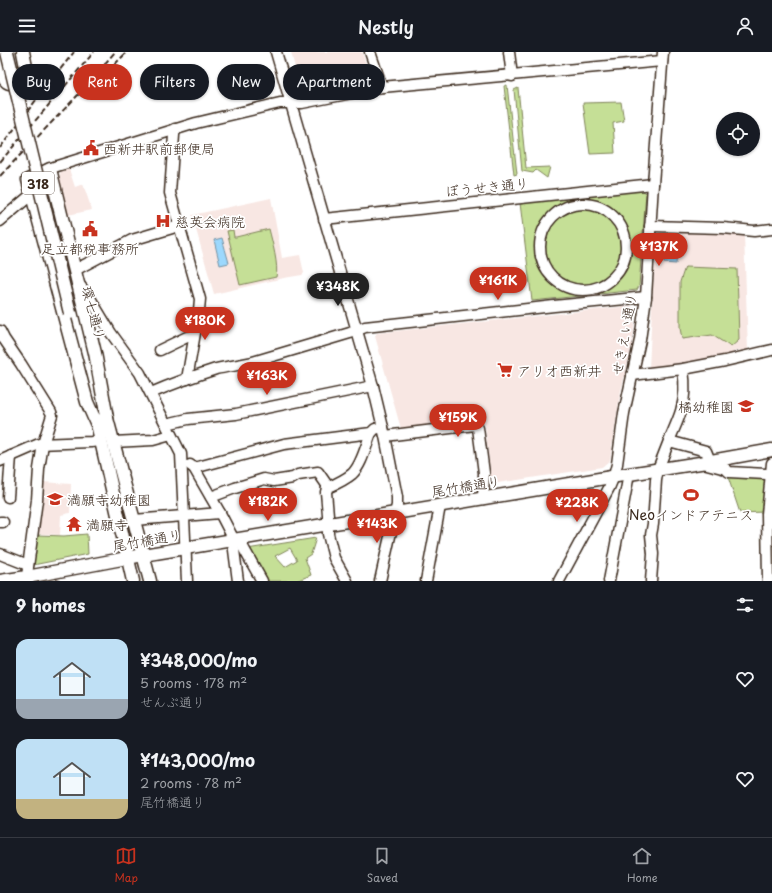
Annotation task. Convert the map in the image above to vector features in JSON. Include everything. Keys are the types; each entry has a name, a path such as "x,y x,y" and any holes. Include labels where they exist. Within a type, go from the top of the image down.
{"main road":[{"name":"環七通り","path":"7,52 42,198 74,312 107,418 150,581"},
{"name":"環七通り","path":"15,52 49,196 101,441 133,581"},
{"path":"0,55 6,80 9,83 28,77 23,52"},
{"path":"98,427 87,402 28,180 50,169 95,353 107,418"},
{"name":"尾竹橋通り","path":"0,581 27,574 772,450"}],"street":[{"path":"276,52 373,386 384,431 397,497 396,512 380,581"},
{"path":"370,52 374,64"},
{"path":"509,52 512,76"},
{"path":"385,87 512,76 663,57"},
{"name":"せきえい通り","path":"559,581 614,476 617,464 624,413 640,340 646,297 663,57"},
{"path":"50,169 175,129 223,116 280,104 302,103 317,100"},
{"path":"175,129 170,192 200,300 187,379"},
{"name":"ぼうせき通り","path":"324,218 653,184"},
{"path":"0,221 32,194"},
{"path":"576,204 594,205 609,212 620,225 624,233 626,243 624,263 612,280 604,286 584,291 574,290 556,281 548,273 540,255 541,238 548,222 560,210 576,204"},
{"path":"75,270 132,240 179,226"},
{"path":"650,226 723,228 754,231 772,229"},
{"path":"78,283 90,298 111,333 140,373 181,454 187,581"},
{"path":"151,393 216,369 246,364 350,333 365,327 646,297"},
{"path":"0,331 51,412 52,416 43,444 39,469 37,500 27,574 0,554"},
{"path":"160,350 186,337 194,336"},
{"path":"632,375 683,369 772,350"},
{"path":"651,581 653,554 651,535 658,469 681,410 684,378 683,369"},
{"path":"166,424 188,419 236,414 373,386"},
{"path":"327,488 340,482 352,473 359,465 371,433 375,429 384,431 475,426 478,428 484,473 483,499"},
{"path":"194,468 284,444 371,433"},
{"path":"113,442 153,440 171,435"},
{"path":"0,461 39,444 101,441"},
{"path":"669,441 706,451 705,462 726,469 728,472 766,474 771,476"},
{"path":"8,497 11,456"},
{"path":"182,459 194,468 235,540 244,549 262,581"},
{"path":"768,581 767,514 772,463"},
{"path":"211,497 264,479 274,481 318,472 327,485 328,534 334,558 347,581"},
{"path":"609,581 629,474"},
{"path":"426,581 440,506"},
{"path":"134,520 220,513"},
{"path":"235,540 234,550 238,581"}],"shaded area":[{"path":"291,52 362,52 366,64 294,64"},
{"path":"69,169 75,187 83,184 92,210 68,215 59,176 61,171"},
{"path":"271,198 282,258 300,255 304,273 302,275 214,294 192,215"},
{"path":"658,231 744,234 748,351 742,353 740,350 733,352 732,356 718,360 649,369 653,287"},
{"name":"アリオ西新井","path":"631,306 636,310 632,345 620,395 610,460 602,467 491,484 485,425 478,419 401,429 375,336 377,333"},
{"name":"満願寺幼稚園","path":"42,482 71,484 70,513 61,515 60,535 38,534"}],"green space":[{"path":"507,85 517,174 514,175 504,86"},
{"path":"518,88 526,168 550,167 547,178 536,170 533,173 522,171 514,90"},
{"path":"621,102 624,121 613,123 615,153 590,154 583,103"},
{"path":"642,190 646,193 639,286 637,290 532,301 520,203"},
{"path":"269,229 276,260 276,277 240,285 227,231 233,230 234,237 236,237"},
{"path":"685,267 737,269 739,340 731,347 712,335 682,339 680,328 680,282"},
{"path":"727,474 765,477 768,481 764,512 740,513"},
{"path":"87,534 88,554 33,565 37,535 64,536"},
{"path":"316,538 311,554 305,558 311,575 296,581 265,581 247,549","holes":["290,548 297,560 285,567 275,556"]}],"water":[{"path":"666,236 678,237 676,264 664,263"},
{"path":"222,238 229,263 220,265 214,240"}],"railway":[{"path":"0,148 74,52"},
{"path":"0,162 94,52"},
{"path":"0,176 78,95 115,52"},
{"path":"115,64 127,52"}],"place":[{"name":"西新井駅前郵便局","path":"91,148"},
{"name":"慈英会病院","path":"163,221"},
{"name":"足立都税事務所","path":"90,229"},
{"name":"アリオ西新井","path":"505,370"},
{"name":"橘幼稚園","path":"746,406"},
{"name":"Neoインドアテニス","path":"691,495"},
{"name":"満願寺幼稚園","path":"55,499"},
{"name":"満願寺","path":"74,524"}]}
